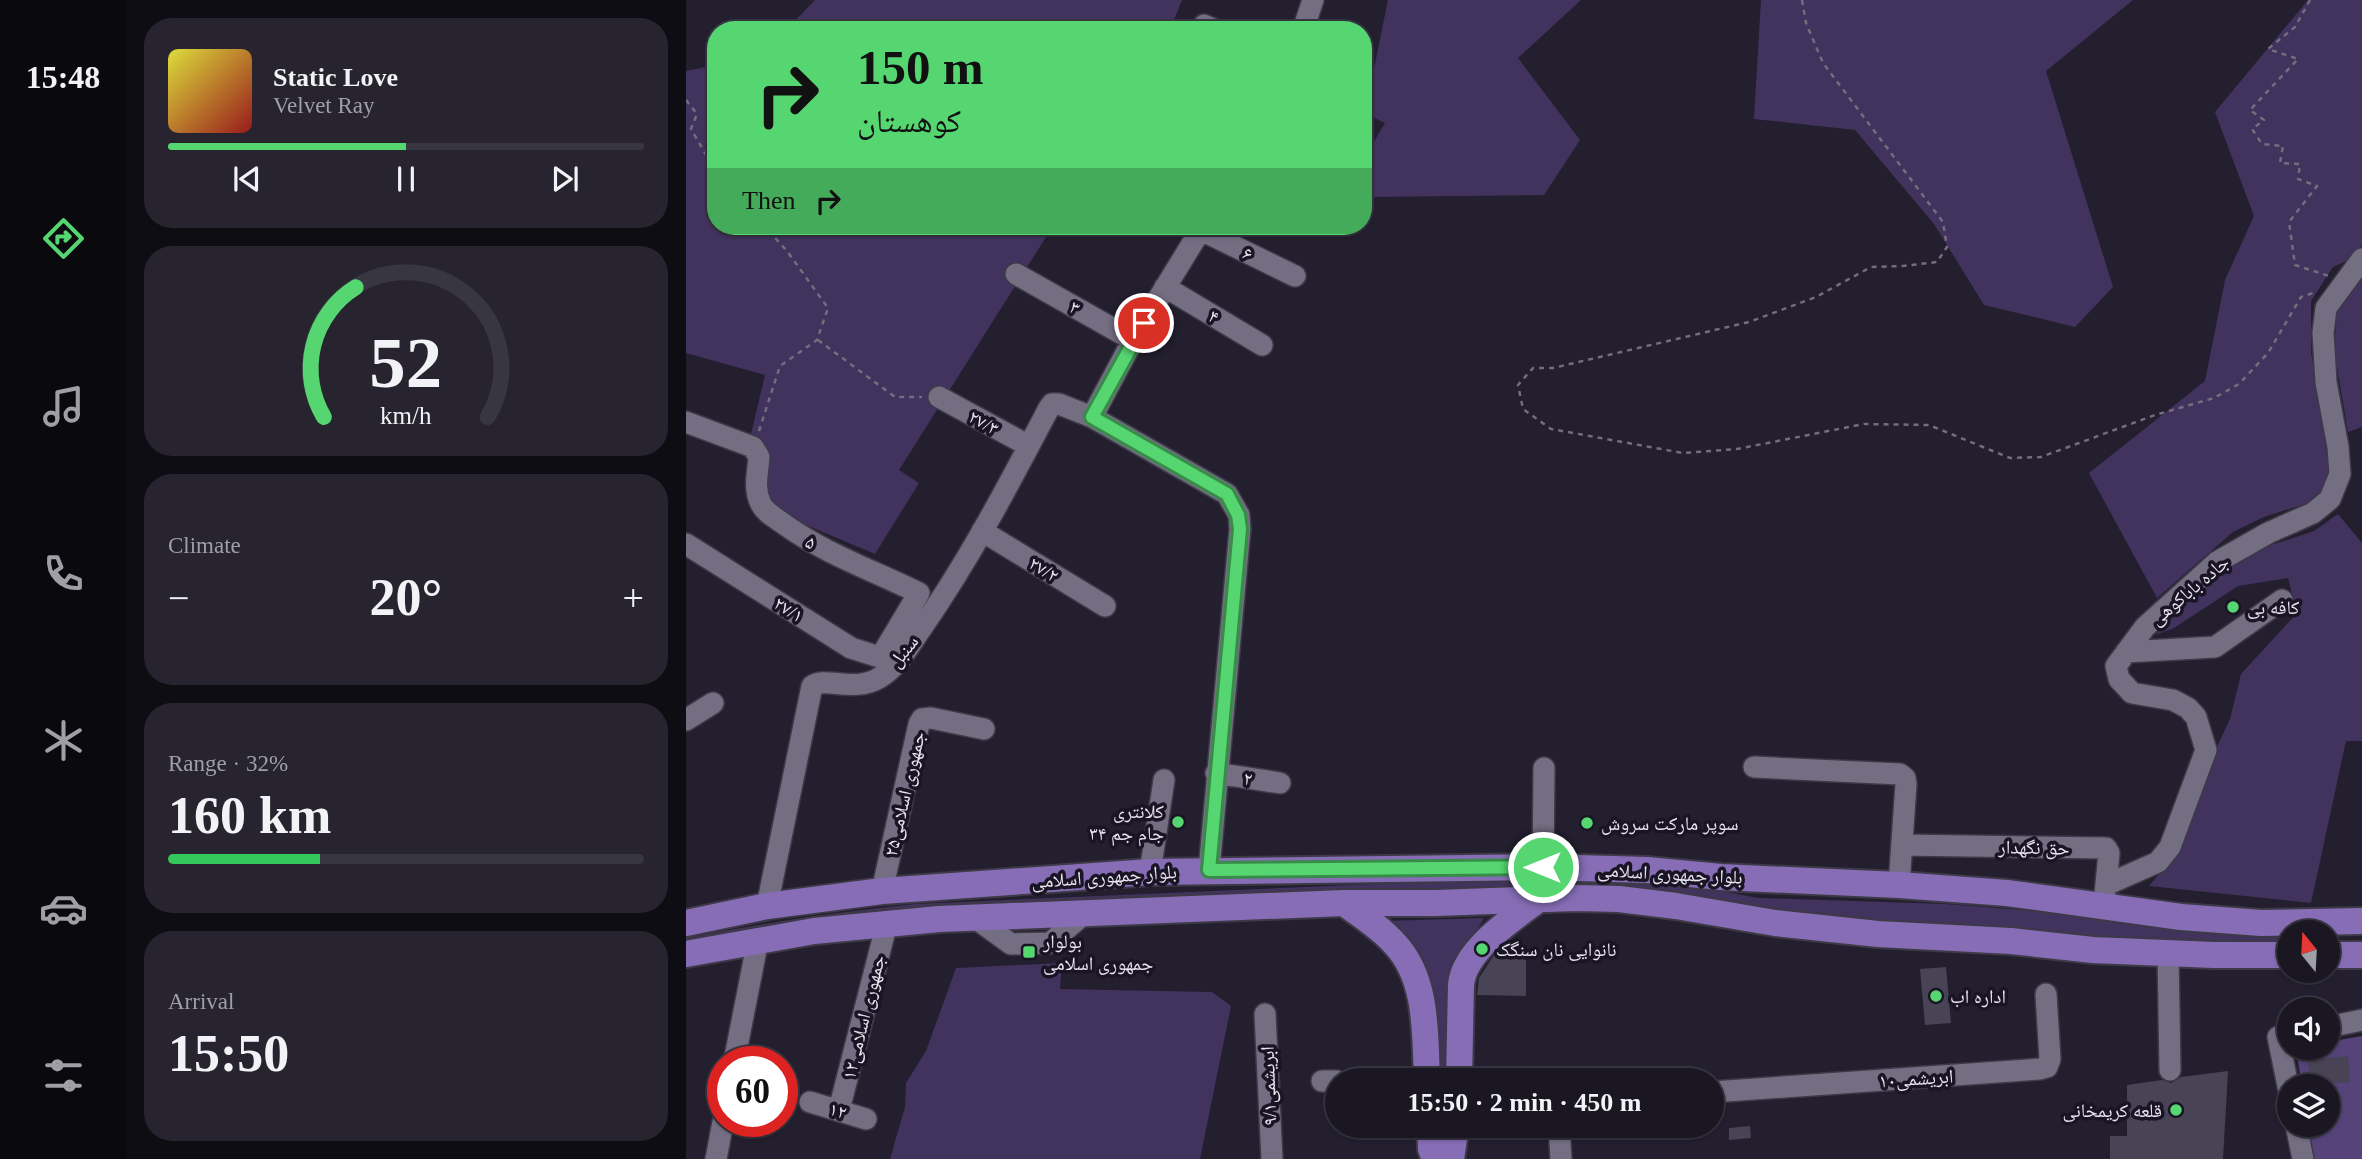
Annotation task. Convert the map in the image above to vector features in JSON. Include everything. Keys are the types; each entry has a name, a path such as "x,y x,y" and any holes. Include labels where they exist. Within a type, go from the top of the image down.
{"main road":[{"name":"بلوار جمهوری اسلامی","path":"686,923 768,906 882,891 1150,872 1543,867 1647,870 1721,877 2105,896 2181,916 2261,923 2362,921"},
{"path":"1459,1068 1463,971 1489,940 1539,899"},
{"name":"بلوار جمهوری اسلامی","path":"686,954 814,931 887,923 1344,903 1619,899 1775,923 1878,934 2011,941 2093,950 2277,955"},
{"path":"1344,903 1396,944 1414,974 1422,1008 1426,1068"},
{"path":"2340,955 2362,955"},
{"path":"1431,1138 1435,1159"},
{"path":"1451,1159 1453,1138"}],"street":[{"path":"1306,21 1313,0"},
{"path":"1198,235 1133,340 1092,417 1227,494 1238,515 1240,529 1209,870"},
{"name":"۶","path":"1215,235 1294,276"},
{"name":"جاده باباکوهی","path":"2126,652 2145,627 2217,562 2267,533 2313,513 2330,499 2340,474 2326,382 2323,333 2326,308 2362,259"},
{"name":"۳","path":"1016,274 1133,340"},
{"name":"۴","path":"1165,288 1262,345"},
{"name":"۲۷/۳","path":"939,397 1029,446"},
{"name":"سنبل","path":"768,906 812,686 822,682 852,686 879,678 888,660 940,602 1052,404 1059,404 1092,417"},
{"path":"686,422 754,447"},
{"name":"۵","path":"754,447 759,457 755,478 757,492 766,510 825,551 919,593 888,660"},
{"name":"۲۷/۲","path":"982,531 1105,606"},
{"name":"۲۷/۱","path":"686,544 851,648 888,660"},
{"path":"2105,896 2158,862 2169,847 2206,750 2196,717 2188,708 2173,700 2132,693 2119,679 2116,666 2126,652 2215,647 2282,600"},
{"path":"686,720 713,703"},
{"name":"جمهوری اسلامی۲۵","path":"882,891 922,719 931,718 984,729"},
{"path":"1754,767 1900,774 1905,778 1899,885"},
{"path":"1543,867 1544,768"},
{"name":"۲","path":"1216,773 1280,783"},
{"path":"1150,872 1164,780"},
{"name":"حق نگهدار","path":"1902,845 2106,848 2109,853 2105,896"},
{"name":"جمهوری اسلامی۱۲","path":"839,1111 887,923"},
{"path":"737,1046 758,940"},
{"path":"2168,953 2171,1070"},
{"name":"ابریشمی۱۰","path":"1724,1091 2047,1067 2050,1059 2046,994"},
{"name":"۹/۱ابریشمی","path":"1265,1014 1272,1159"},
{"path":"2340,1025 2362,1020"},
{"name":"۱۲","path":"810,1102 866,1119"},
{"path":"716,1159 720,1137"},
{"path":"2298,1137 2303,1159"},
{"path":"1560,1138 1561,1159"}],"path":[{"path":"1801,0 1806,23 1823,63 1943,222 1947,247 1937,261 1871,267 1816,297 1749,322 1553,368 1533,368 1518,385 1523,410 1551,429 1683,453 1737,449 1864,424 1929,425 2010,457 2041,457 2155,415 2214,398 2239,384 2269,353 2301,298 2345,282"},
{"path":"2310,0 2295,27 2268,49 2298,59 2250,110 2264,120 2252,129 2262,144 2283,146 2280,163 2300,164 2298,179 2317,186 2289,222 2295,265 2345,282"},
{"path":"686,100 697,114 691,129 707,157"},
{"path":"754,447 780,366 817,340 828,307 772,235"},
{"path":"817,340 895,397 939,397"}],"shaded area":[{"path":"815,0 1182,0 1174,21 795,21"},
{"path":"1388,0 1581,0 1518,58 1580,140 1544,195 1372,197 1372,145 1385,123 1372,116 1372,79"},
{"path":"1761,0 2133,0 2046,71 2113,287 2075,327 1984,305 1934,224 1855,130 1754,119"},
{"path":"2308,0 2362,0 2362,245 2351,259 2333,267 2311,301 2311,353 2332,457 2325,490 2311,502 2264,517 2233,532 2157,598 2089,473 2205,381 2225,280 2254,216 2215,112"},
{"path":"707,67 707,235 1047,235 899,470 919,483 875,554 780,514 762,494 748,447 765,375 686,353 686,71"},
{"path":"2362,272 2362,427 2348,432 2334,350 2337,312"},
{"path":"2338,514 2362,543 2362,741 2346,741 2311,903 2149,886 2174,856 2207,768 2230,719 2241,674 2297,613 2288,578 2238,586 2174,628 2155,635 2226,567 2268,546 2314,531"},
{"path":"1602,880 1703,888 1759,898 1945,904 2078,914 2223,935 2277,936 2277,945 2222,946 1813,920 1631,890 686,945 686,938 800,918 915,904 1398,883"},
{"path":"1484,918 1449,978 1445,1068 1433,1068 1431,1016 1383,921"},
{"path":"1062,963 1060,989 1212,992 1231,1006 1200,1159 890,1159 905,1107 906,1083 926,1051 956,968"},
{"path":"2362,1036 2362,1159 2313,1159 2310,1137 2340,1137 2340,1074 2300,1074 2298,1060 2340,1060 2340,1040"}],"building":[{"path":"1494,955 1526,956 1526,996 1477,995 1479,978"},
{"name":"اداره اب","path":"1946,967 1951,1023 1925,1025 1920,969"},
{"path":"2348,1056 2350,1082 2340,1083 2340,1074 2309,1074 2308,1060 2340,1060 2340,1057"},
{"name":"قلعه کریمخانی","path":"2228,1071 2223,1159 2110,1159 2110,1136 2127,1136 2127,1085 2162,1080 2171,1083 2181,1077"},
{"path":"1750,1126 1751,1138 1729,1140 1729,1128"}],"place":[{"name":"کافه بی","path":"2233,607"},
{"name":"کلانتری ۳۴ جام جم","path":"1178,822"},
{"name":"سوپر مارکت سروش","path":"1587,823"},
{"name":"نانوایی نان سنگک","path":"1482,949"},
{"name":"بولوار جمهوری اسلامی","path":"1029,952"},
{"name":"اداره اب","path":"1936,996"},
{"name":"قلعه کریمخانی","path":"2176,1110"}],"route":[{"path":"1144,323 1092,417 1227,494 1238,515 1240,529 1209,870 1543,867"}]}
